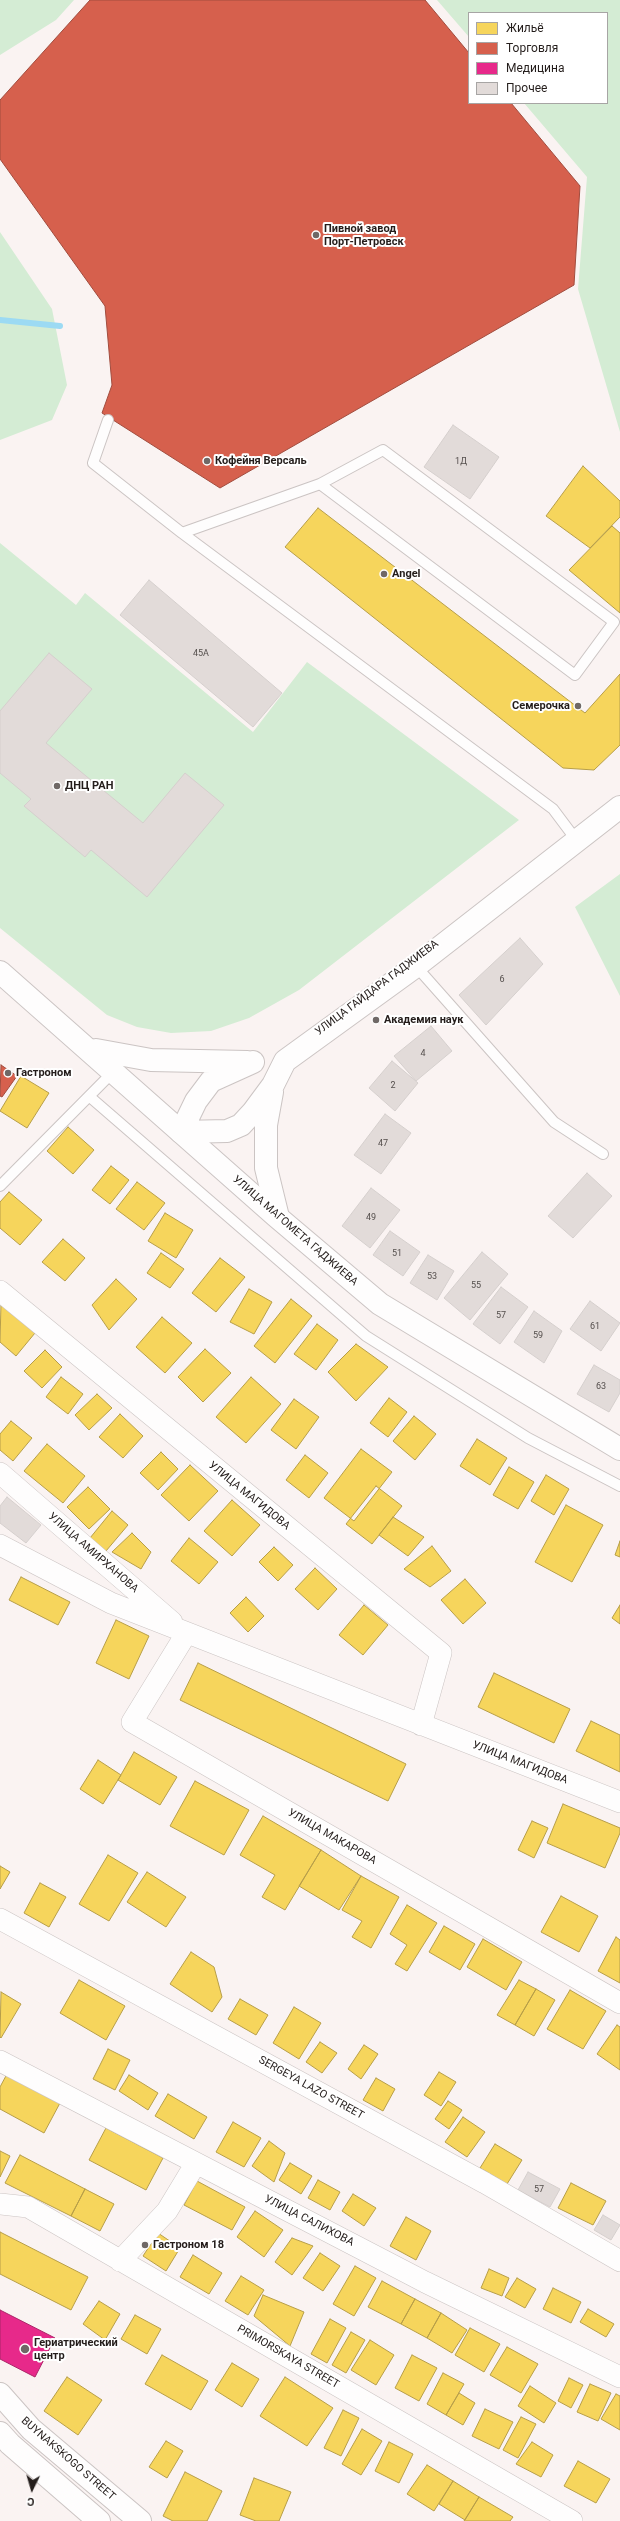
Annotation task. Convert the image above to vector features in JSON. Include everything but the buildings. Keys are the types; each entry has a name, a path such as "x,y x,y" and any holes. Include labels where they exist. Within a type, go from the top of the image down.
{"main road":[{"name":"УЛИЦА ГАЙДАРА ГАДЖИЕВА","path":"96,1050 150,1060 253,1062 282,1059 414,964 620,802"},
{"name":"УЛИЦА ГАЙДАРА ГАДЖИЕВА","path":"273,1085 284,1061 620,807"},
{"name":"УЛИЦА МАГОМЕТА ГАДЖИЕВА","path":"0,968 96,1050 277,1213 382,1300 620,1444"},
{"name":"УЛИЦА МАГОМЕТА ГАДЖИЕВА","path":"0,972 184,1130 276,1216 380,1304 620,1449"},
{"path":"253,1062 211,1081 196,1101 184,1130 227,1131 241,1125 254,1112 273,1085"},
{"path":"273,1085 266,1125 266,1168 277,1213"},
{"name":"BUYNAKSKOGO STREET","path":"0,2394 30,2428 140,2521"},
{"path":"0,2433 10,2444 99,2521"}],"street":[{"name":"УЛИЦА МАГИДОВА","path":"0,1291 441,1653 420,1725"},
{"name":"УЛИЦА АМИРХАНОВА","path":"0,1473 186,1634"},
{"name":"УЛИЦА МАГИДОВА","path":"0,1545 111,1603 186,1634 620,1802"},
{"name":"УЛИЦА МАКАРОВА","path":"186,1634 132,1722 620,2003"},
{"name":"SERGEYA LAZO STREET","path":"0,1919 485,2183 620,2261"},
{"name":"УЛИЦА САЛИХОВА","path":"0,2061 425,2282 620,2377"},
{"path":"120,2260 167,2211 196,2162"},
{"name":"PRIMORSKAYA STREET","path":"0,2204 28,2207 572,2521"}],"lane":[{"path":"108,420 93,463 182,533 553,809 574,837"},
{"path":"182,533 320,484 383,450 614,622 575,675 320,484"},
{"path":"414,964 554,1122 604,1154"},
{"path":"0,1186 90,1097 114,1071"},
{"path":"90,1097 366,1336 528,1438 620,1486"}],"green space":[{"path":"0,0 74,0 56,20 0,55"},
{"path":"437,0 620,0 620,432 578,289 587,177 525,104 608,104 608,12 468,12 468,36"},
{"path":"0,232 52,309 67,385 52,420 0,440"},
{"path":"0,543 76,605 85,593 253,732 307,662 519,820 299,990 249,1018 211,1031 171,1033 137,1027 107,1015 0,928"},
{"path":"620,874 620,996 575,907"}],"waterway":[{"path":"0,320 60,326"}],"place":[{"name":"Пивной завод Порт-Петровск","path":"316,235"},
{"name":"Кофейня Версаль","path":"207,461"},
{"name":"Angel","path":"384,574"},
{"name":"Семерочка","path":"578,706"},
{"name":"ДНЦ РАН","path":"57,786"},
{"name":"Академия наук","path":"376,1020"},
{"name":"Гастроном","path":"8,1073"},
{"name":"Гастроном 18","path":"145,2245"},
{"name":"Гериатрический центр","path":"25,2349"}]}
